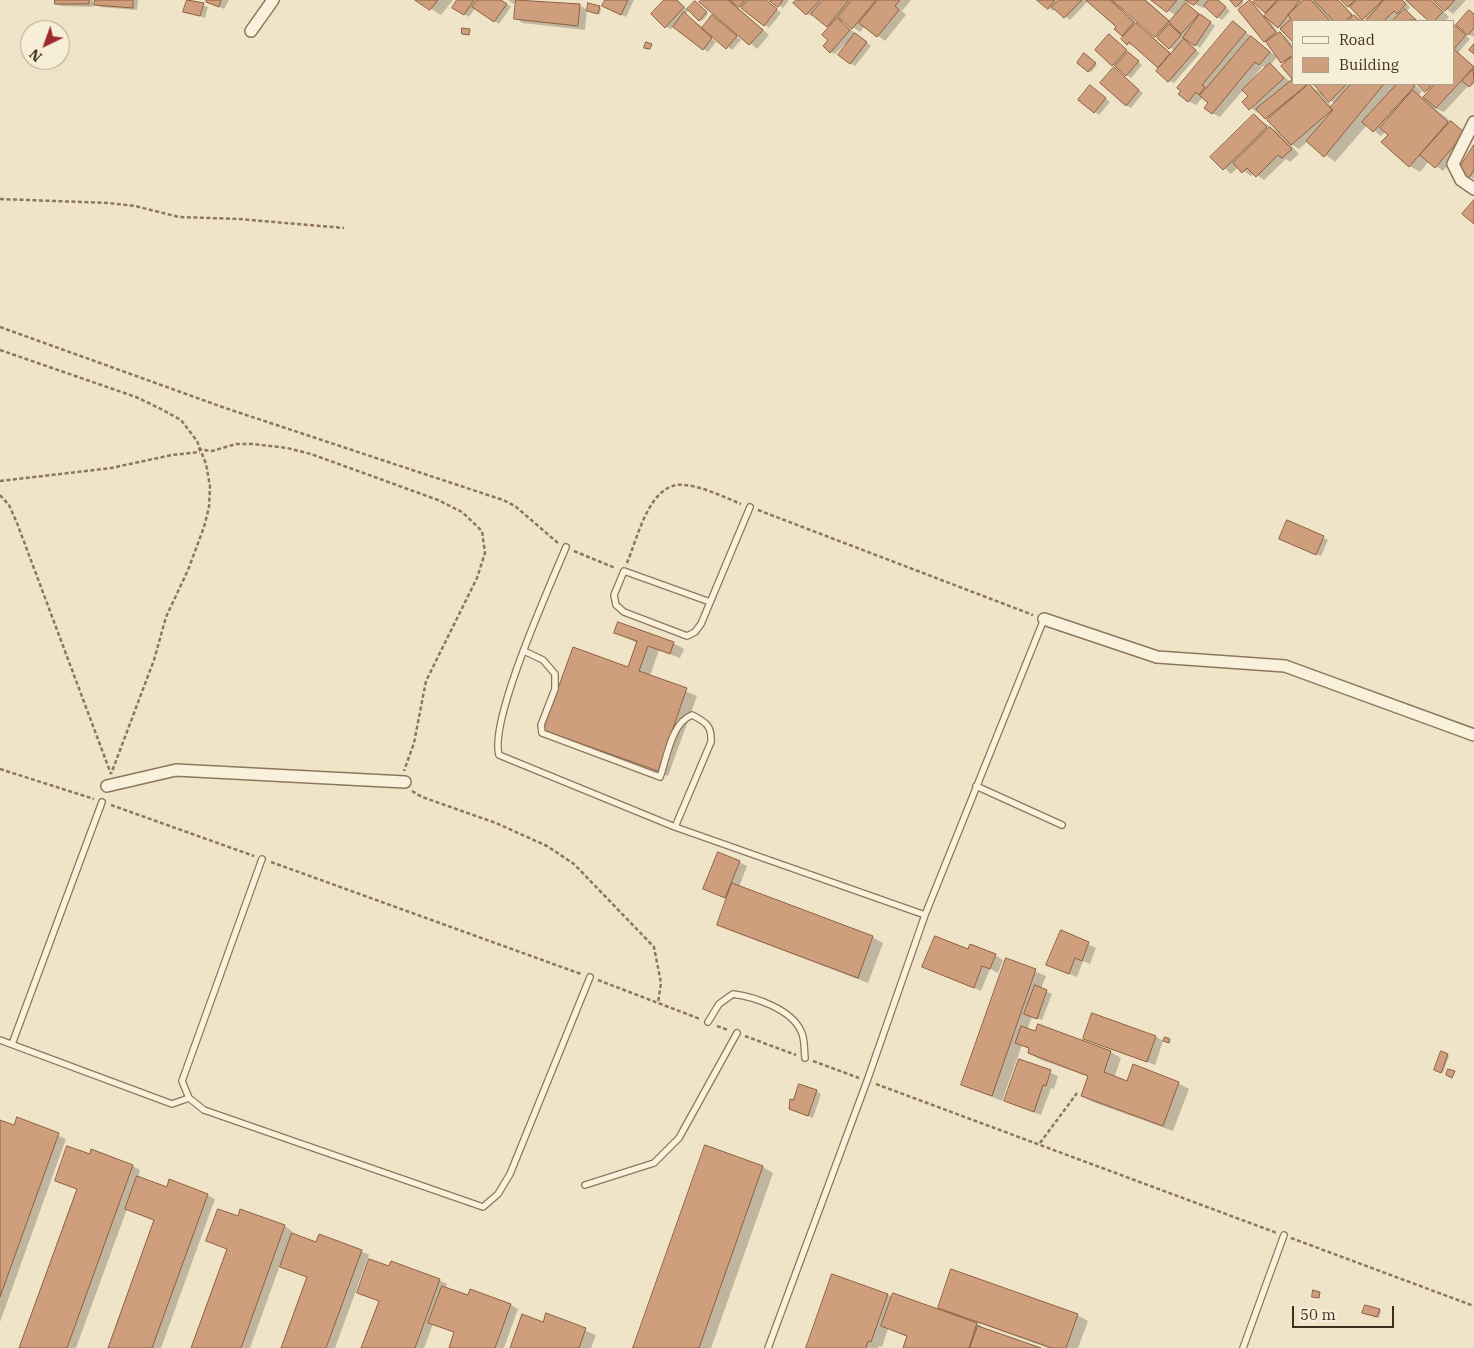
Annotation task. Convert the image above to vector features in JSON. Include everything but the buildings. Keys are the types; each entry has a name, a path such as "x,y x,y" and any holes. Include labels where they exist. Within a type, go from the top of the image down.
{"street":[{"path":"252,31 273,0"},
{"path":"1474,122 1453,164 1461,180 1474,189"},
{"path":"1044,619 1157,657 1285,666 1474,735"},
{"path":"107,786 176,770 405,782"}],"lane":[{"path":"710,602 624,571 614,595 616,605 624,612 687,636 696,632 701,624 750,507"},
{"path":"566,547 524,651 509,694 496,745 499,755 674,827 925,915"},
{"path":"768,1348 867,1081 925,915 1044,619"},
{"path":"524,651 543,660 555,674 555,689 541,725 542,733 660,777 676,729 683,718 692,715 707,723 712,731 711,742 674,827"},
{"path":"976,786 1062,825"},
{"path":"12,1044 102,802"},
{"path":"262,859 182,1081 189,1098 204,1110 483,1207 498,1194 510,1174 590,977"},
{"path":"708,1022 719,1004 733,994 746,996 791,1016 802,1032 805,1058"},
{"path":"585,1185 654,1163 679,1138 737,1033"},
{"path":"0,1040 172,1104 189,1098"},
{"path":"1243,1348 1284,1235"}],"path":[{"path":"0,199 109,203 135,206 179,217 239,219 344,228"},
{"path":"0,326 225,408 503,500 515,506 548,536 566,547 624,571 654,498 670,486 685,485 750,507 1044,619"},
{"path":"0,350 136,397 181,420 197,441 206,464 210,486 209,506 204,527 188,570 166,616 154,660 107,786"},
{"path":"0,481 111,468 199,450 212,451 236,444 252,444 287,448 311,454 438,500 462,512 482,531 485,553 477,578 426,681 414,743 402,775 410,790 422,797 496,823 548,846 574,864 654,948 662,983 658,1003"},
{"path":"0,495 9,505 17,523 111,774"},
{"path":"1040,1143 1077,1093"}]}
